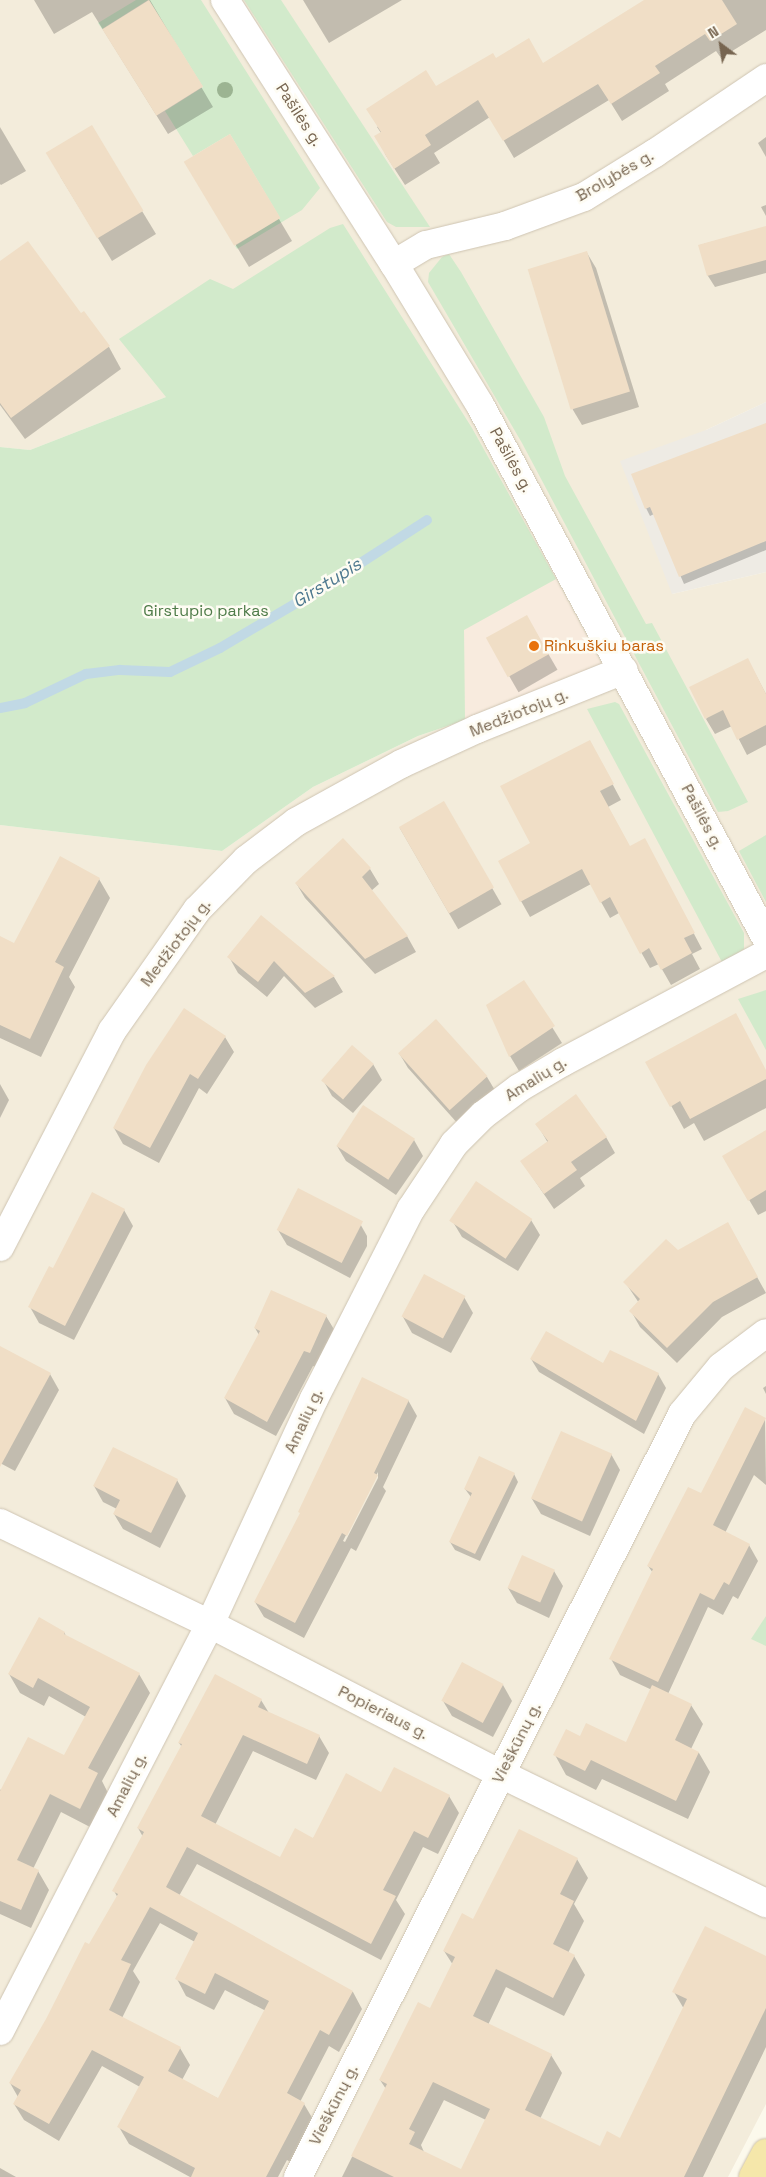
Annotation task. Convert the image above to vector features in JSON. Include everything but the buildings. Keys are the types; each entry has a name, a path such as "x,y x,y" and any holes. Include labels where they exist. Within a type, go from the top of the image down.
{"main road":[{"path":"754,2177 766,2153"}],"street":[{"name":"Pašilės g.","path":"225,0 394,264 480,405 624,670 766,938"},
{"name":"Brolybės g.","path":"394,264 426,245 505,226 584,197 655,153 766,78"},
{"name":"Medžiotojų g.","path":"0,1247 112,1031 197,910 246,860 296,822 401,764 477,729 624,670"},
{"name":"Amalių g.","path":"0,2031 210,1624 314,1399 362,1304 411,1209 454,1144 483,1115 519,1088 562,1062 766,954"},
{"name":"Vieškūnų g.","path":"298,2177 682,1414 720,1367 766,1333"},
{"name":"Popieriaus g.","path":"0,1522 210,1624 501,1774 766,1903"}],"shaded area":[{"path":"0,0 766,0 766,402 706,430 672,594 766,572 766,2104 728,2177 0,2177 0,825 222,851 313,787 418,736 465,720 166,397 30,450 0,447"},
{"path":"766,402 766,572 672,594 620,461 706,430"},
{"path":"556,579 602,665 465,720 464,630"}],"green space":[{"path":"136,0 148,0 102,29 98,23"},
{"path":"149,0 201,0 320,188 302,210 237,249 235,246 280,218 230,134 193,156 165,111 203,87"},
{"path":"244,0 281,0 430,227 396,227 387,222"},
{"name":"Girstupio parkas","path":"343,224 472,428 556,579 464,630 465,720 418,736 313,787 222,851 0,825 0,447 30,450 166,397 119,339 210,279 233,289 330,228"},
{"path":"449,254 544,417 565,476 646,624 652,623 748,802 728,811 718,812 522,443 428,282 429,273 442,257"},
{"path":"615,702 619,704 744,933 744,949 723,964 587,709"},
{"path":"766,835 766,902 739,851"},
{"path":"766,990 766,1050 738,999"},
{"path":"766,1616 766,1646 751,1639"}],"waterway":[{"name":"Girstupis","path":"0,708 25,703 86,674 120,670 170,672 220,648 322,588 427,520"}],"place":[{"name":"Rinkuškiu baras","path":"534,646"}]}
